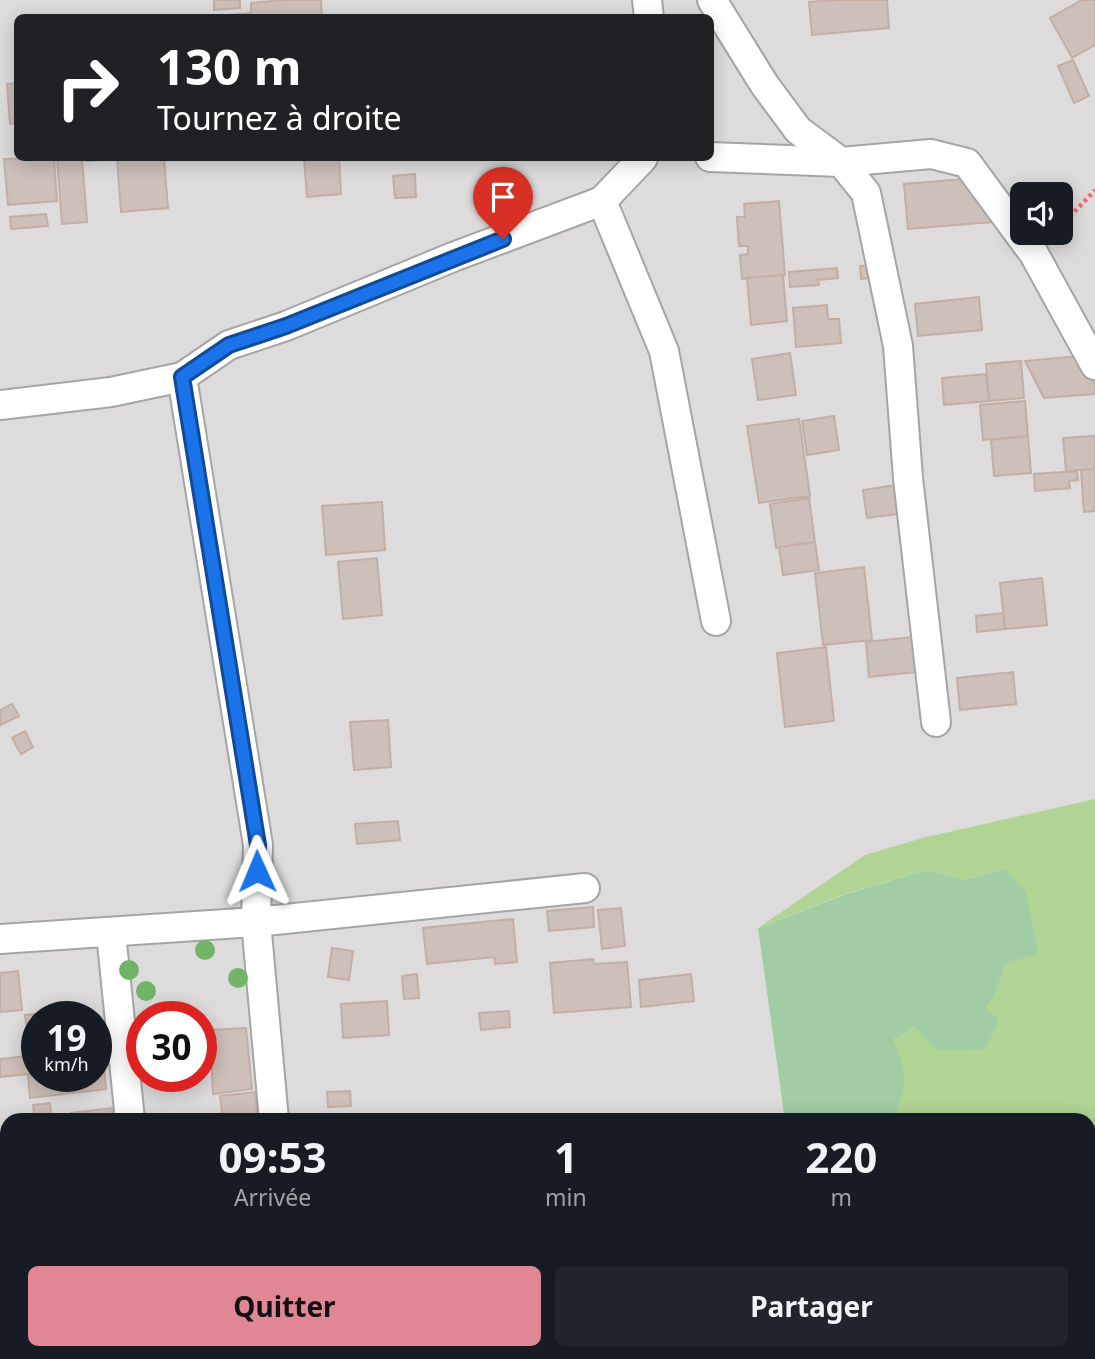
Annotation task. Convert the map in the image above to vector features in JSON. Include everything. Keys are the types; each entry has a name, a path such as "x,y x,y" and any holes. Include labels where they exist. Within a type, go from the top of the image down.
{"street":[{"path":"712,0 764,84 798,130 841,162 866,193 898,346 908,478 936,722"},
{"path":"714,157 841,162 931,154 967,163 1034,254 1095,365"},
{"path":"0,405 111,392 182,377 229,345 286,326 453,257 602,201 640,161"},
{"path":"602,201 664,351 716,621"},
{"path":"182,377 258,845 256,922 273,1113"},
{"path":"0,939 256,922 585,888"},
{"path":"111,933 129,1113"}],"path":[{"path":"1073,213 1095,190"}],"shaded area":[{"path":"0,0 1095,0 1095,799 926,837 758,928 784,1113 0,1113"}],"green space":[{"path":"1095,799 1095,1113 894,1113 893,1040 915,1027 984,1008 995,995 1006,963 1005,869 965,880 927,870 848,893 758,928 865,855 926,837"},
{"path":"1005,869 1026,892 1038,953 1006,963 995,995 985,1008 999,1020 985,1049 937,1050 915,1027 893,1040 904,1078 902,1095 895,1113 784,1113 758,928 849,893 927,870 965,880"}],"building":[{"path":"214,0 240,0 240,8 214,10"},
{"path":"321,0 322,14 240,14 251,13 251,3"},
{"path":"887,0 889,28 812,35 809,2"},
{"path":"1082,0 1095,0 1095,45 1072,58 1050,18"},
{"path":"1073,60 1089,96 1074,103 1058,66"},
{"path":"14,83 14,124 10,124 7,84"},
{"path":"4,159 54,161 57,201 8,205"},
{"path":"57,161 82,161 87,222 62,224"},
{"path":"117,161 164,161 168,208 121,212"},
{"path":"304,161 339,161 341,194 307,197"},
{"path":"415,174 416,197 395,198 393,176"},
{"path":"988,177 992,222 908,229 904,184"},
{"path":"779,201 785,275 742,279 740,255 748,254 748,246 739,246 737,217 745,217 744,204"},
{"path":"46,214 48,226 11,229 10,217"},
{"path":"877,265 878,277 861,279 860,266"},
{"path":"837,268 838,278 818,280 819,285 790,287 789,272"},
{"path":"783,275 787,321 751,325 747,278"},
{"path":"979,297 982,330 918,336 915,304"},
{"path":"827,305 828,319 839,319 841,343 796,347 793,308"},
{"path":"790,353 796,395 758,400 752,359"},
{"path":"1079,356 1095,385 1095,394 1044,398 1025,361"},
{"path":"1021,361 1024,398 989,401 986,364"},
{"path":"986,374 989,401 944,405 942,378"},
{"path":"1025,401 1028,436 983,440 980,405"},
{"path":"834,416 839,450 807,455 802,421"},
{"path":"799,419 810,496 759,503 747,426"},
{"path":"1028,436 1031,473 994,476 991,440"},
{"path":"1095,436 1095,469 1066,471 1063,438"},
{"path":"1095,469 1095,511 1084,512 1081,470"},
{"path":"1077,471 1078,480 1069,481 1070,488 1035,491 1034,474"},
{"path":"903,484 907,513 867,518 863,490"},
{"path":"809,498 815,542 776,548 770,504"},
{"path":"382,502 385,550 326,555 322,506"},
{"path":"815,542 819,570 783,575 779,547"},
{"path":"377,558 382,615 343,619 338,562"},
{"path":"864,567 872,640 823,645 815,573"},
{"path":"1042,578 1047,625 1005,629 1000,583"},
{"path":"1003,613 1005,629 977,632 976,616"},
{"path":"923,636 926,671 869,677 866,642"},
{"path":"826,647 834,721 785,727 777,653"},
{"path":"1013,672 1016,704 960,710 957,678"},
{"path":"12,704 19,716 1,725 0,710"},
{"path":"388,720 391,767 354,770 350,722"},
{"path":"25,731 33,747 21,754 12,738"},
{"path":"398,821 400,840 357,844 355,824"},
{"path":"593,907 594,927 549,931 547,911"},
{"path":"621,908 625,946 602,949 598,910"},
{"path":"513,919 517,962 495,964 494,957 427,964 423,928"},
{"path":"332,948 353,951 349,980 328,977"},
{"path":"593,959 594,964 627,962 631,1007 554,1013 550,963"},
{"path":"18,971 21,1010 0,1012 0,973"},
{"path":"417,974 419,998 404,999 402,976"},
{"path":"691,974 694,1001 641,1007 639,980"},
{"path":"387,1001 389,1035 343,1038 341,1004"},
{"path":"509,1011 510,1027 481,1030 479,1013"},
{"path":"246,1028 252,1089 213,1094 217,1092 217,1030"},
{"path":"21,1057 21,1075 0,1077 0,1059"},
{"path":"350,1091 351,1106 328,1107 327,1092"},
{"path":"29,1092 81,1092 30,1098"},
{"path":"255,1092 257,1113 222,1113 220,1096"},
{"path":"50,1103 51,1113 34,1113 33,1105"},
{"path":"112,1108 112,1113 71,1113"}],"route":[{"path":"257,871 258,845 182,377 229,345 286,326 503,239"}]}
